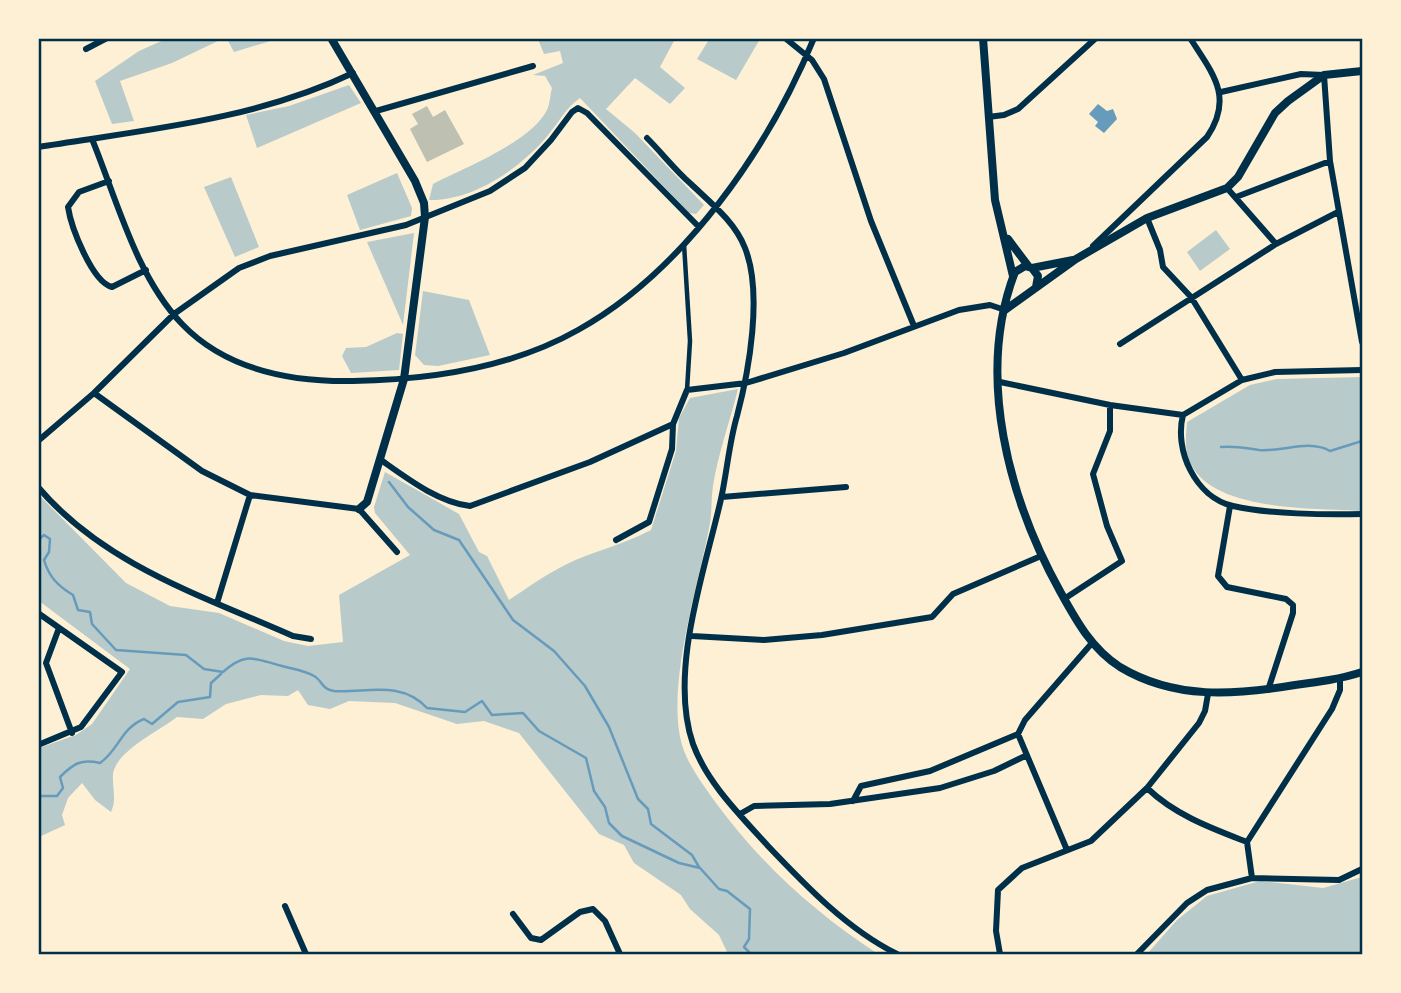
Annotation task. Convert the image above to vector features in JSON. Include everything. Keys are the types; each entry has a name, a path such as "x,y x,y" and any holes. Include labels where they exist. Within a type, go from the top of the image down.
{"street":[{"path":"86,49 107,38"},
{"path":"331,38 415,181 424,203 425,217 404,379 367,502 359,509"},
{"path":"785,38 807,56 824,79 870,221 914,326"},
{"path":"92,139 146,270 174,314 196,337 221,354 271,373 330,381 404,379 450,372 517,356 578,331 630,296 684,243 715,206 758,146 814,38"},
{"path":"984,38 995,200 1017,289 1027,292"},
{"path":"988,117 1018,109 1096,38"},
{"path":"1087,253 1207,137 1219,120 1222,100 1220,92 1190,38"},
{"path":"376,111 533,66"},
{"path":"1220,92 1301,74 1324,75 1363,71"},
{"path":"38,147 200,122 322,87 353,73"},
{"path":"1324,75 1330,161 1363,342"},
{"path":"1005,310 1076,259 1147,218 1227,188 1238,177 1275,113 1324,75"},
{"path":"38,441 94,393 174,314 231,272 256,260 388,230 490,191 525,168 578,108 587,113 698,226"},
{"path":"647,138 715,206 742,242 751,280 746,383 702,575 692,636 686,690 687,716 693,744 705,768 740,814 836,912 897,954"},
{"path":"1236,197 1330,161"},
{"path":"109,181 79,192 72,198 68,207 70,218 96,276 103,285 112,287 146,270"},
{"path":"1227,188 1276,244"},
{"path":"1120,344 1276,244 1338,212"},
{"path":"1147,218 1160,250 1163,267 1191,297 1242,380"},
{"path":"1006,236 1038,276 1036,287"},
{"path":"615,540 649,522 672,449 673,424 687,390 690,341 684,243"},
{"path":"1076,259 1021,267 1013,277 1000,344 999,404 1009,464 1041,556 1092,643 1131,673 1160,684 1208,695 1268,690 1363,672"},
{"path":"687,390 746,383 844,353 967,308 990,305 1005,310"},
{"path":"1000,382 1110,405 1183,415 1242,380 1275,372 1363,370"},
{"path":"94,393 202,471 250,495 359,509 397,552"},
{"path":"1064,599 1122,561 1107,526 1093,474 1110,431 1110,405"},
{"path":"1183,415 1181,441 1191,473 1201,485 1230,506 1363,514"},
{"path":"381,460 436,495 456,504 470,506 590,462 673,424"},
{"path":"38,487 63,514 97,543 135,566 293,636 311,639"},
{"path":"722,497 846,487"},
{"path":"217,603 250,495"},
{"path":"1230,506 1218,576 1221,582 1227,587 1286,599 1293,605 1293,613 1268,690"},
{"path":"692,636 776,639 822,635 932,617 953,594 1041,556"},
{"path":"38,613 122,672 90,719 72,733 38,745"},
{"path":"59,628 46,663 72,733"},
{"path":"853,801 861,786 930,771 1018,734 1025,720 1092,643"},
{"path":"1252,878 1247,842 1332,709 1340,690 1340,678"},
{"path":"1000,954 996,931 998,890 1022,868 1091,841 1147,789 1203,716 1208,695"},
{"path":"1018,734 1025,756 1067,850"},
{"path":"740,814 754,806 853,801 953,785 1025,756"},
{"path":"1147,789 1160,801 1201,825 1247,842"},
{"path":"1137,954 1187,903 1207,890 1252,878 1339,880 1363,869"},
{"path":"285,906 306,954"},
{"path":"513,914 531,938 541,940 585,910 593,909 602,915 620,954"}],"shaded area":[{"path":"710,38 760,39 736,80 697,59"},
{"path":"166,39 222,39 172,63 120,81 134,121 112,124 95,81 139,51"},
{"path":"227,39 277,39 234,52"},
{"path":"538,39 675,39 660,67 685,88 670,104 635,78 606,109 635,133 704,205 696,214 689,213 580,98 533,152 507,173 477,190 445,199 429,200 433,184 512,143 539,122 549,105 552,88 545,76 533,75 563,63 560,51 544,54"},
{"path":"349,85 361,103 257,148 246,115 289,106"},
{"path":"397,173 412,208 411,216 360,230 347,195"},
{"path":"231,177 259,247 235,257 204,187"},
{"path":"1216,230 1230,249 1200,271 1187,252"},
{"path":"414,233 403,325 367,242"},
{"path":"423,291 469,300 490,355 438,366 424,365 415,355"},
{"path":"397,333 403,334 399,370 351,373 342,356 346,348 366,347"},
{"path":"1362,377 1362,511 1294,507 1243,499 1221,491 1203,480 1191,464 1186,449 1187,422 1250,385 1277,379"},
{"path":"738,389 715,474 710,523 680,667 678,724 683,748 692,768 713,799 768,864 831,921 878,954 728,954 719,935 690,909 681,895 634,863 624,845 599,834 519,733 484,721 457,724 395,703 349,701 330,709 308,705 298,690 288,696 261,695 226,704 203,719 177,717 139,742 122,757 113,774 114,798 111,812 95,800 82,783 68,798 62,815 65,825 39,837 39,748 76,735 92,724 130,669 39,601 38,494 126,583 170,606 219,613 284,641 308,646 343,642 339,595 410,555 375,513 374,507 385,472 459,514 479,552 487,556 509,600 565,565 651,530 676,451 679,418 690,398"},
{"path":"1362,877 1362,954 1147,954 1177,920 1207,896 1260,881 1323,888"}],"water":[{"path":"1098,104 1107,111 1113,109 1117,119 1104,133 1095,126 1098,122 1089,114"}],"building":[{"path":"427,106 433,117 445,110 464,144 427,162 410,129 418,124 412,114"}],"waterway":[{"path":"1221,447 1268,450 1313,446 1330,451 1362,441"},
{"path":"389,482 408,507 434,530 459,540 513,620 554,651 585,686 609,727 638,799 648,809 651,824 692,855 699,867"},
{"path":"38,540 44,535 50,539 49,552 44,560 51,576 73,595 78,610 90,612 92,624 116,650 186,655 204,669 223,672 238,661 258,659 310,674 334,691 395,691 417,699 427,708 465,712 482,701 492,715 523,713 539,731 586,758 594,791 605,807 609,823 622,836 679,863 700,868 719,889 727,891 750,909 749,939 744,947 751,954"},
{"path":"38,790 40,796 57,796 63,788 60,777 69,768 83,762 100,763 136,723 144,719 152,724 178,702 210,697 211,683 221,674"}]}
